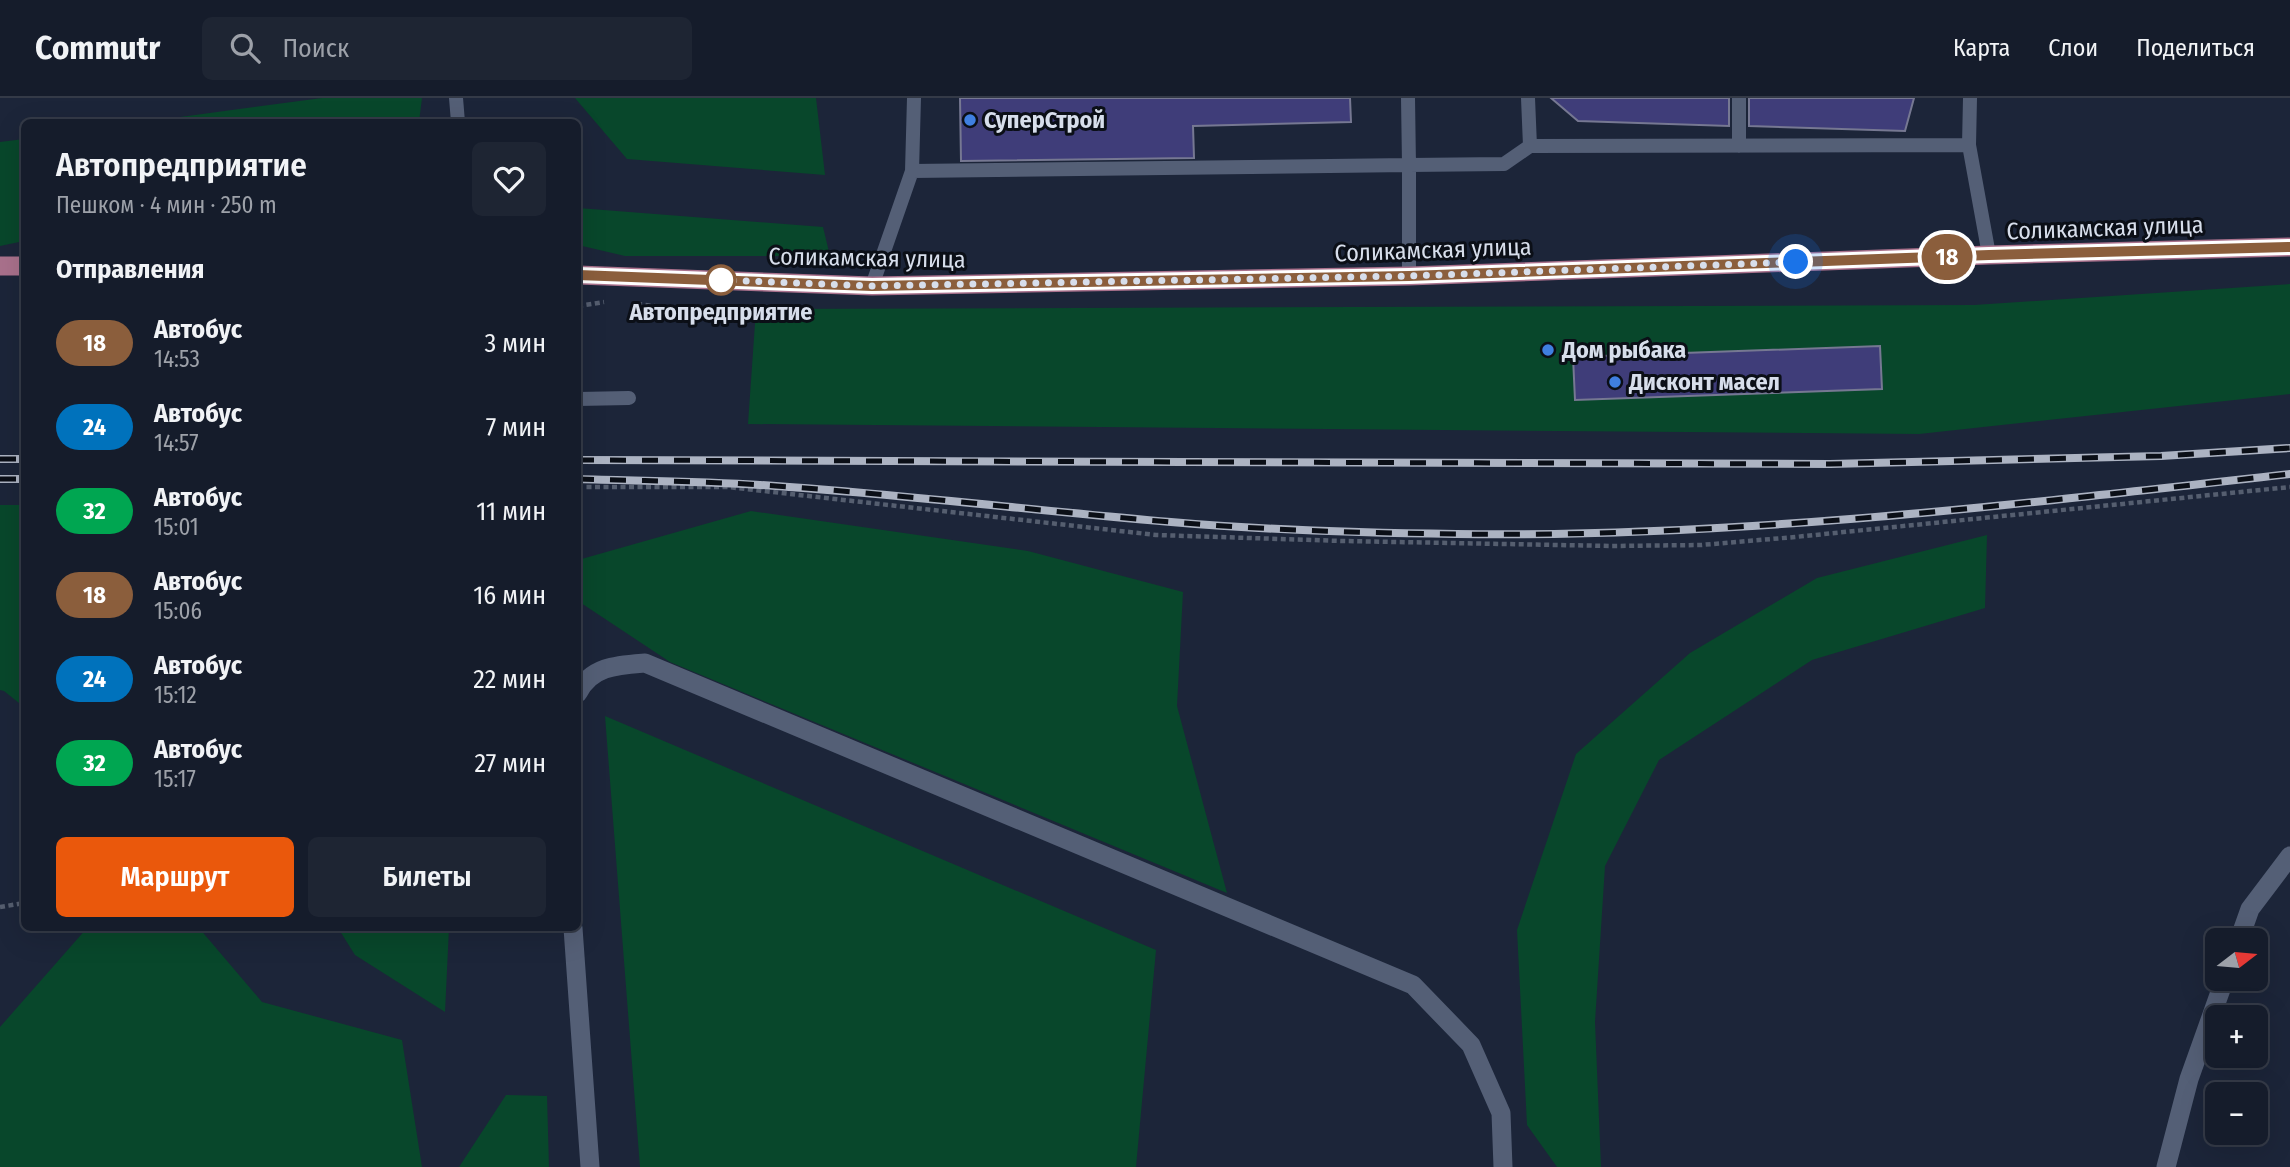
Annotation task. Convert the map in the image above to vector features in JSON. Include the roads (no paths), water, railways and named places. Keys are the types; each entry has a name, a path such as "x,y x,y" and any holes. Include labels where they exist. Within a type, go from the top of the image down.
{"main road":[{"name":"Соликамская улица","path":"581,275 872,286 1409,276 2290,247"},
{"path":"0,266 21,266"}],"street":[{"path":"581,686 584,679 613,665 645,663 1413,985 1471,1045 1501,1113 1503,1167"},
{"path":"2243,928 2250,909 2290,856"},
{"path":"573,931 590,1167"},
{"path":"2166,1167 2189,1079 2220,991"}],"lane":[{"path":"456,98 457,119"},
{"path":"872,286 912,171 914,98"},
{"path":"1408,98 1409,276"},
{"path":"1528,98 1530,146"},
{"path":"1739,98 1739,146"},
{"path":"1970,98 1969,145 1989,255"},
{"path":"912,171 1504,164 1530,146 1969,145"},
{"path":"581,399 629,398"}],"railway":[{"path":"581,460 1830,464 2161,456 2290,448"},
{"path":"0,459 21,459"},
{"path":"581,479 776,486 1242,527 1385,533 1561,534 1665,531 1874,517 2290,474"},
{"path":"0,479 21,479"}],"place":[{"name":"СуперСтрой","path":"970,120"},
{"name":"Автопредприятие","path":"721,280"},
{"name":"Дом рыбака","path":"1548,350"},
{"name":"Дисконт масел","path":"1615,382"}]}
